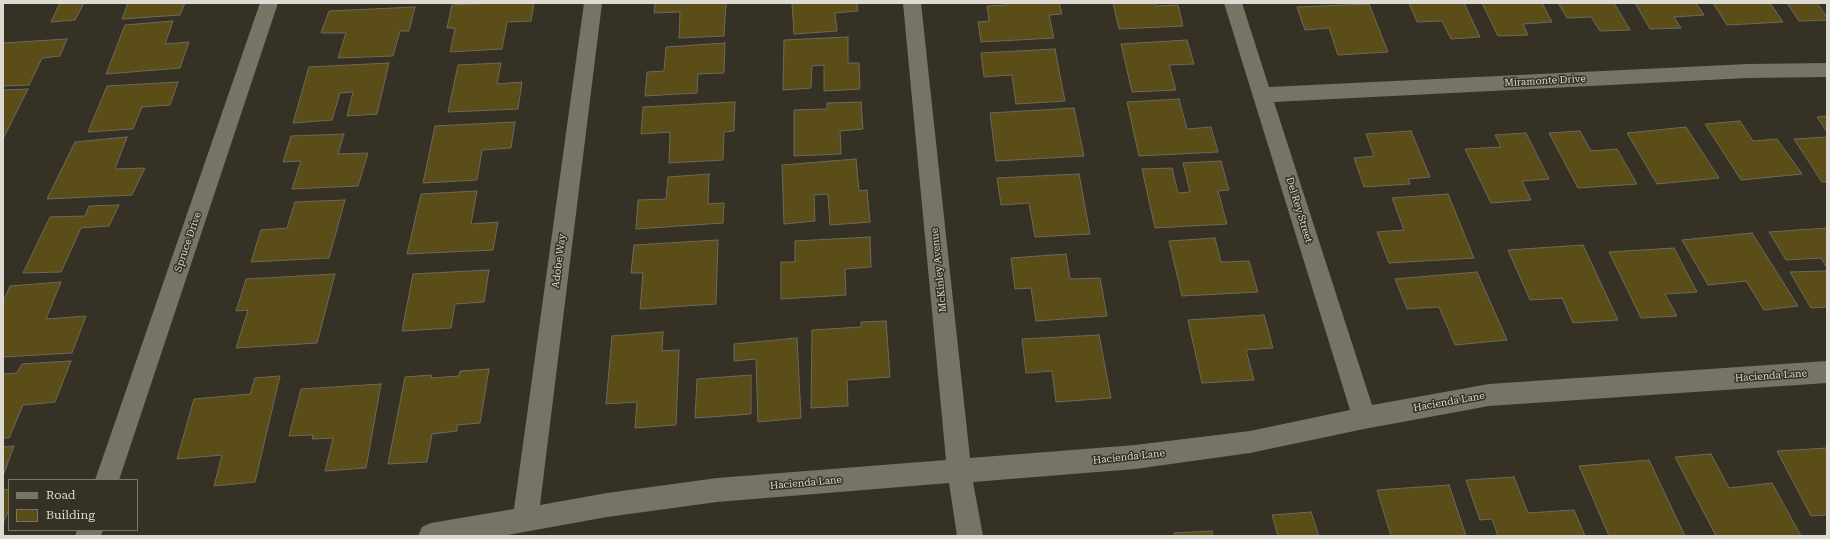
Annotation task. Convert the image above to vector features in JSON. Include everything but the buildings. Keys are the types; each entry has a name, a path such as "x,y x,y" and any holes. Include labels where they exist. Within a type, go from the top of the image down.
{"street":[{"name":"Spruce Drive","path":"107,479 269,3"},
{"name":"Adobe Way","path":"525,520 592,3"},
{"name":"McKinley Avenue","path":"912,3 959,470 970,536"},
{"name":"Del Rey Street","path":"1233,3 1364,418"},
{"name":"Miramonte Drive","path":"1263,96 1748,71 1827,70"},
{"name":"Hacienda Lane","path":"431,536 607,505 717,490 1135,457 1250,442 1364,418 1489,395 1827,372"}]}
